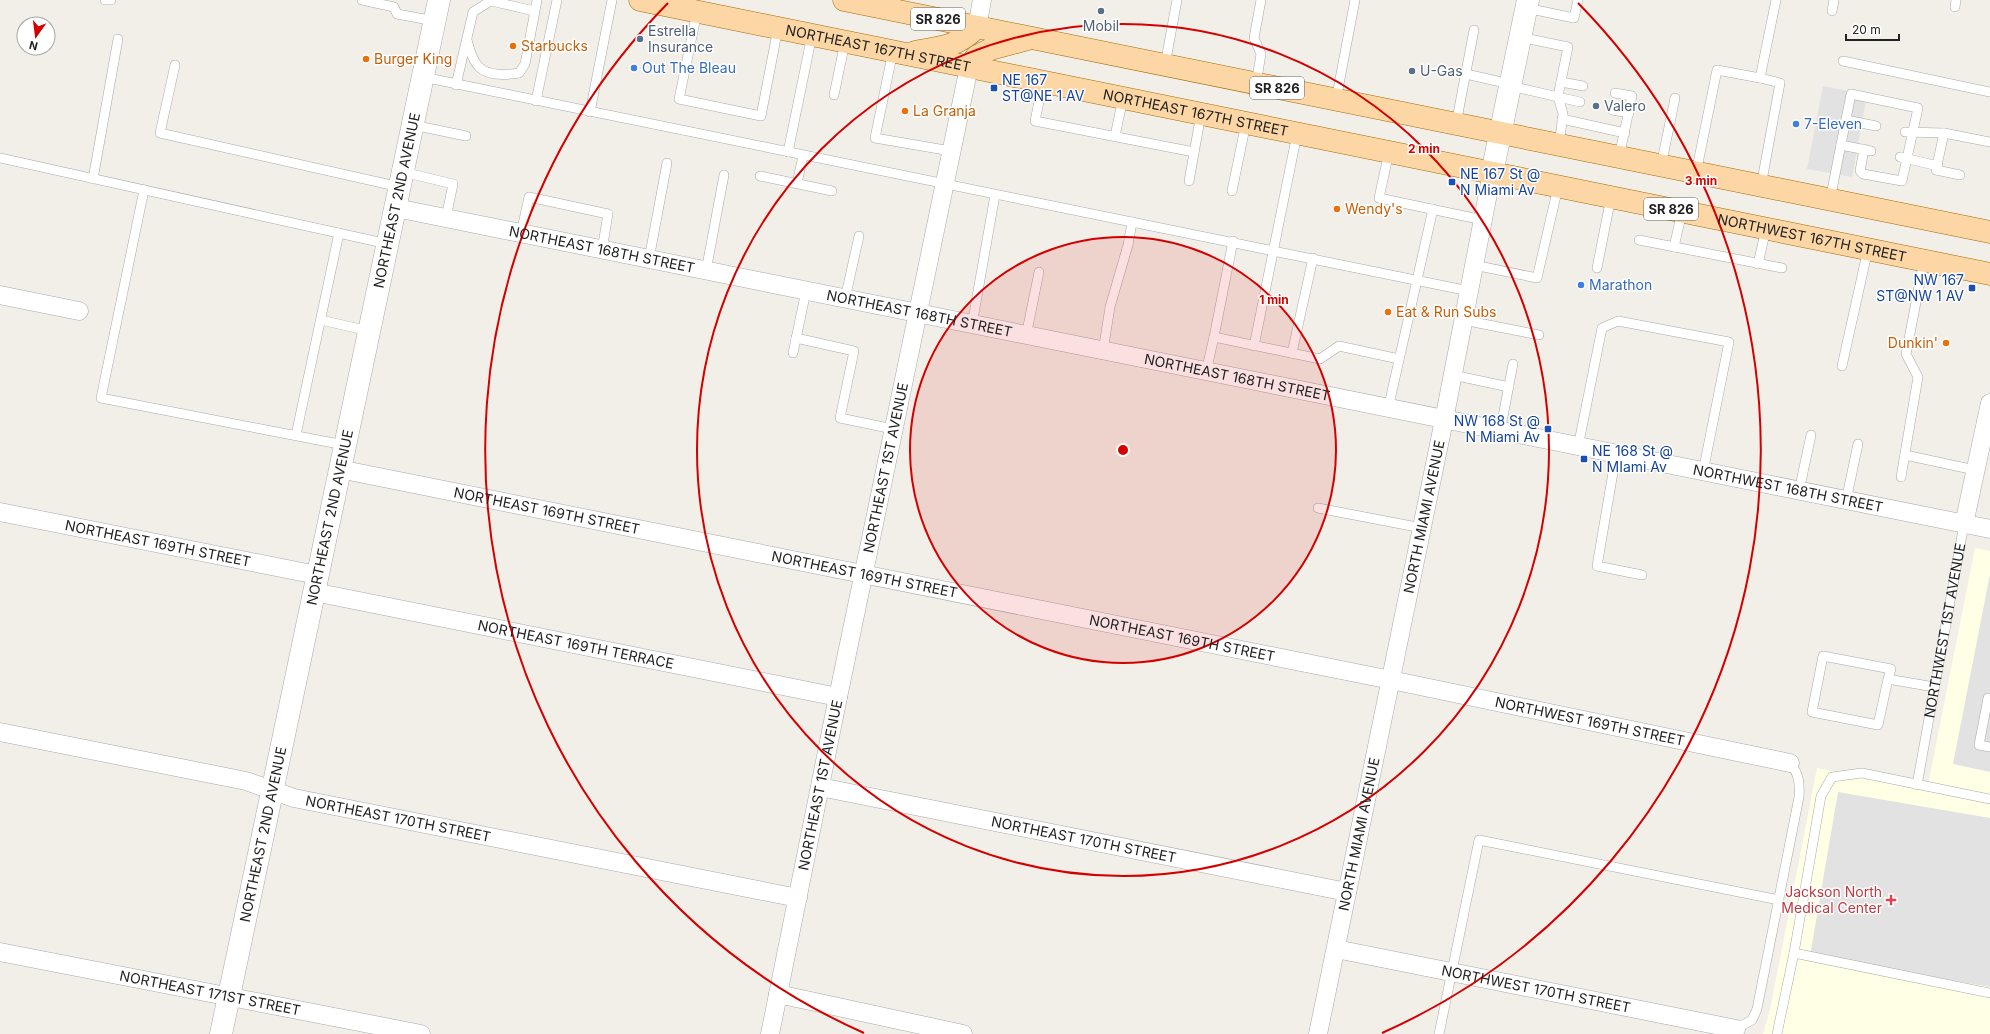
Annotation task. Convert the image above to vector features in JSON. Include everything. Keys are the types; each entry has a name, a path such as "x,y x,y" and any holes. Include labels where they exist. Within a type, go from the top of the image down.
{"main road":[{"name":"NORTHEAST 167TH STREET","path":"640,0 1492,173"},
{"name":"SR 826","path":"844,0 890,5 977,27 1990,232"},
{"path":"899,52 954,45 977,27"},
{"path":"969,67 977,56 991,49 1031,38"},
{"name":"NORTHWEST 167TH STREET","path":"1492,173 1990,274"},
{"path":"1957,268 1990,257"}],"street":[{"name":"NORTHEAST 2ND AVENUE","path":"221,1034 271,790 396,208 439,0"},
{"path":"977,27 982,0"},
{"name":"NORTH MIAMI AVENUE","path":"1318,1034 1444,420 1492,173 1527,4"},
{"name":"NORTHEAST 1ST AVENUE","path":"770,1034 893,429 969,67"},
{"name":"NORTHEAST 168TH STREET","path":"396,208 1444,420"},
{"path":"0,295 79,311"},
{"name":"NORTHWEST 1ST AVENUE","path":"1964,524 1990,403"},
{"name":"NORTHWEST 168TH STREET","path":"1444,420 1990,529"},
{"name":"NORTHEAST 169TH STREET","path":"339,469 863,576 1391,680"},
{"name":"NORTHEAST 169TH STREET","path":"0,512 315,583"},
{"name":"NORTHEAST 169TH TERRACE","path":"315,583 838,697"},
{"name":"NORTHWEST 169TH STREET","path":"1391,680 1790,763"},
{"name":"NORTHEAST 170TH STREET","path":"0,732 246,781 294,798 798,898"},
{"name":"NORTHEAST 170TH STREET","path":"820,787 1347,892"},
{"name":"NORTHWEST 170TH STREET","path":"1336,949 1736,1029"},
{"name":"NORTHEAST 171ST STREET","path":"0,952 421,1034"},
{"path":"778,994 963,1034"}],"lane":[{"path":"106,0 111,0"},
{"path":"362,0 394,7 396,14 435,21"},
{"path":"467,40 471,54 479,67 493,73 507,75 519,73 524,64 537,0"},
{"path":"536,101 557,0"},
{"path":"590,112 612,0"},
{"path":"1165,65 1177,0"},
{"path":"1256,84 1261,54 1254,38 1262,0"},
{"path":"1336,100 1356,0"},
{"path":"1527,4 1574,18 1578,0"},
{"path":"1760,78 1776,0"},
{"path":"1832,11 1834,0"},
{"path":"456,85 473,12 491,1 534,12"},
{"path":"696,12 679,99 761,116 778,28"},
{"path":"1456,124 1474,30"},
{"path":"788,152 812,35"},
{"path":"1520,37 1568,47 1558,96 1563,114 1559,145"},
{"path":"93,179 118,39"},
{"path":"834,95 845,42"},
{"path":"899,52 874,138 951,151"},
{"path":"1844,61 1990,92"},
{"path":"175,65 160,134 402,179 453,184 446,218"},
{"path":"1696,173 1717,70 1760,78 1780,83 1761,186"},
{"path":"1466,74 1580,102"},
{"path":"423,78 995,195 1233,241 1469,291"},
{"path":"1043,82 1035,121 1194,152"},
{"path":"1561,82 1583,86"},
{"path":"1615,93 1632,96 1619,157"},
{"path":"1830,200 1851,94 1918,108 1909,132 1903,158 1902,181 1863,174 1860,171 1867,150 1841,145"},
{"path":"1115,136 1123,98"},
{"path":"1661,166 1676,98"},
{"path":"1612,110 1629,113"},
{"path":"1189,181 1202,114"},
{"path":"1562,119 1625,133"},
{"path":"1846,120 1876,126"},
{"path":"1232,191 1246,123"},
{"path":"413,124 466,136"},
{"path":"1909,132 1944,133 1990,142"},
{"path":"1944,133 1936,170 1960,175"},
{"path":"1254,346 1297,134"},
{"path":"1389,152 1379,198 1483,220"},
{"path":"797,183 803,156"},
{"path":"0,158 388,244"},
{"path":"1903,158 1938,166"},
{"path":"649,259 667,164"},
{"path":"706,271 724,175"},
{"path":"760,176 832,191"},
{"path":"1474,265 1537,278 1558,187"},
{"path":"144,190 101,398 344,445"},
{"path":"972,325 995,195"},
{"path":"521,233 529,197 608,214 602,250"},
{"path":"1597,268 1611,197"},
{"path":"1388,409 1418,280 1432,209"},
{"path":"1674,247 1682,212"},
{"path":"1103,352 1110,307 1128,245 1132,222"},
{"path":"1758,264 1766,229"},
{"path":"296,435 339,233"},
{"path":"845,299 859,236"},
{"path":"1639,240 1782,268"},
{"path":"1206,372 1233,241"},
{"path":"1842,366 1868,249"},
{"path":"1292,353 1313,258"},
{"path":"1901,477 1918,377 1906,354 1924,261"},
{"path":"1026,336 1039,272"},
{"path":"793,353 806,291"},
{"path":"321,320 369,331"},
{"path":"1463,320 1539,335"},
{"path":"1578,447 1602,328 1618,321 1729,342 1703,472"},
{"path":"1214,337 1320,359 1339,346 1399,359"},
{"path":"796,338 854,351 840,418 893,429"},
{"path":"1500,432 1513,364"},
{"path":"1453,375 1508,387"},
{"path":"1799,491 1811,434"},
{"path":"1846,501 1858,444"},
{"path":"1616,455 1597,566 1642,575"},
{"path":"1905,455 1975,470"},
{"path":"1318,508 1422,528"},
{"name":"NORTHWEST 1ST AVENUE","path":"1916,784 1964,524"},
{"path":"1823,656 1891,669 1888,679 1878,725 1812,712 1823,656"},
{"path":"1888,679 1934,687"},
{"path":"1988,698 1979,746 1990,747"},
{"path":"1736,1029 1752,1020 1757,1009 1799,797 1800,786 1797,772 1790,763"},
{"path":"1777,1034 1794,953 1820,796 1832,777 1862,773 1990,799"},
{"path":"1439,1034 1479,840 1779,900"},
{"path":"1794,953 1990,993"}],"shaded area":[{"path":"1823,86 1867,95 1852,177 1807,169"},
{"name":"Jackson North Medical Center","path":"1975,548 1990,551 1990,1034 1763,1034 1770,1010 1817,768 1927,790"},
{"path":"1990,574 1990,772 1953,764"},
{"path":"1838,792 1990,818 1990,987 1810,956"}],"place":[{"name":"Mobil","path":"1101,11"},
{"name":"Estrella Insurance","path":"640,39"},
{"name":"Starbucks","path":"513,46"},
{"name":"Burger King","path":"366,59"},
{"name":"Out The Bleau","path":"634,68"},
{"name":"U-Gas","path":"1412,71"},
{"name":"NE 167 ST@NE 1 AV","path":"994,88"},
{"name":"Valero","path":"1596,106"},
{"name":"La Granja","path":"905,111"},
{"name":"7-Eleven","path":"1796,124"},
{"name":"NE 167 St @ N Miami Av","path":"1452,182"},
{"name":"Wendy's","path":"1337,209"},
{"name":"Marathon","path":"1581,285"},
{"name":"NW 167 ST@NW 1 AV","path":"1972,288"},
{"name":"Eat & Run Subs","path":"1388,312"},
{"name":"Dunkin'","path":"1946,343"},
{"name":"NW 168 St @ N Miami Av","path":"1548,429"},
{"name":"NE 168 St @ N MIami Av","path":"1584,459"},
{"name":"Jackson North Medical Center","path":"1891,900"}]}
